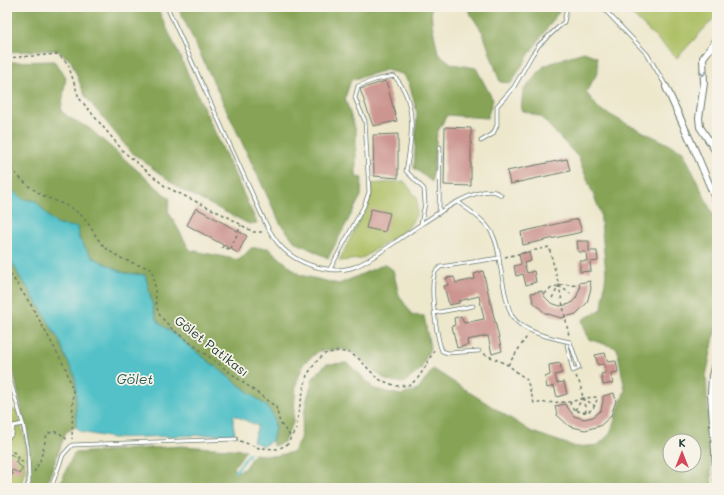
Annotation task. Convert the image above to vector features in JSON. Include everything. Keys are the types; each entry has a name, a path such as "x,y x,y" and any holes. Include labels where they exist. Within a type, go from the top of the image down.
{"street":[{"path":"717,39 703,58 704,83 699,118 700,127 717,152"},
{"path":"666,87 698,155 717,203"},
{"path":"717,356 712,376 711,394 717,479"}],"lane":[{"path":"167,7 270,231 288,255 316,267 350,269 366,263 421,224 467,196 494,191 501,195"},
{"path":"482,141 493,134 497,125 497,106 514,87 539,45 564,22 567,7"},
{"path":"602,7 647,54 666,87"},
{"path":"330,269 364,206 369,192 365,121 355,98 358,86 375,80 394,76 402,84 409,105 413,133 406,171 424,189 426,204 421,224"},
{"path":"439,213 440,147"},
{"path":"458,202 486,225 493,236 512,316 526,328 549,338 570,342 579,368 573,371 567,345"},
{"path":"479,351 442,351 439,343 434,313 433,281 435,272 440,267 499,258"},
{"path":"434,313 473,306"},
{"path":"7,370 23,424 28,449 29,472 26,488"},
{"path":"7,439 12,434 13,426 23,424"},
{"path":"51,488 63,455 72,445 236,439"}],"path":[{"path":"7,58 58,54 68,64 80,98 124,152 166,187 230,218 252,232 270,231"},
{"name":"Gölet Patikası","path":"7,164 33,190 77,212 91,226 98,239 111,252 125,261 150,268 154,275 155,300 160,316 172,328 276,407 280,423 290,437"},
{"path":"222,248 223,246 230,250 241,225"},
{"path":"499,258 549,247 559,286 570,342"},
{"path":"7,269 31,305 66,369 72,391 72,445"},
{"path":"545,294 549,289 559,286 572,284 577,286"},
{"path":"559,286 571,294"},
{"path":"552,298 559,286"},
{"path":"508,365 532,330"},
{"path":"236,439 259,448 278,449 288,444 290,437 297,428 298,414 307,375 324,354 338,351 350,353 378,379 396,386 410,385 418,378 435,347"},
{"path":"479,351 508,365 527,380 534,403 571,402 583,398 597,397 595,406 589,412 578,412 570,405 571,402"},
{"path":"573,371 580,384 586,412"},
{"path":"583,398 595,406"},
{"path":"575,410 583,398"},
{"path":"7,449 15,453 32,475 40,461 47,434 54,431 59,432 72,445"}],"green space":[{"path":"7,7 157,7 257,223 249,224 180,189 130,151 85,96 71,61 57,50 7,52"},
{"path":"178,7 431,7 432,24 438,53 452,64 476,68 493,100 487,118 447,115 437,133 432,182 414,168 417,113 409,83 402,74 386,70 351,80 345,98 356,131 356,177 362,178 361,196 328,258 295,242 280,223"},
{"path":"466,7 562,7 511,83 500,82 483,33"},
{"path":"624,7 717,7 717,15 677,58"},
{"path":"584,52 597,57 598,72 586,92 598,108 623,122 683,151 714,217 717,235 717,323 706,376 712,488 58,488 74,453 181,446 246,450 234,467 236,472 244,469 254,454 275,456 293,452 300,439 306,403 313,378 326,364 347,363 374,389 401,395 418,390 433,369 532,432 576,447 598,445 610,434 625,390 617,348 588,339 582,320 602,309 606,273 600,211 578,157 541,117 521,110 523,91 544,66"},
{"path":"54,61 66,77 61,111 70,118 89,128 170,199 168,211 190,250 239,260 251,248 268,248 300,275 339,284 385,264 393,270 399,295 412,315 424,316 430,348 421,369 404,383 386,380 370,368 357,354 343,349 319,351 304,363 296,384 293,423 284,442 273,446 275,425 274,418 270,411 265,405 158,322 145,275 124,273 92,257 79,239 78,227 58,225 49,217 36,201 23,199 7,186 7,62"},
{"path":"404,181 417,198 417,214 407,229 361,259 339,261 371,197 371,184"},
{"path":"7,256 39,305 60,342 74,374 76,383 76,427 66,432 45,488 26,488 28,477 27,443 10,354 7,354"},
{"path":"7,397 11,410 17,411 25,442 25,470 20,488 7,488"}],"water":[{"name":"Gölet","path":"7,186 23,199 36,201 49,217 58,225 78,227 79,239 92,257 124,273 145,275 158,322 265,405 274,418 275,426 272,441 262,446 253,441 258,426 234,415 233,423 235,434 112,438 81,432 76,427 76,383 74,374 60,342 39,305 7,256"}],"building":[{"path":"386,81 397,121 373,126 360,89"},
{"path":"445,127 471,128 471,186 444,185"},
{"path":"398,134 398,178 374,176 373,135"},
{"path":"567,159 570,171 510,184 507,171"},
{"path":"196,208 247,236 238,253 187,225"},
{"path":"371,209 390,213 385,232 366,228"},
{"path":"578,219 582,232 523,245 521,232"},
{"path":"577,241 589,241 589,251 597,251 598,261 590,262 591,271 580,272 580,261 587,261 586,252 578,252"},
{"path":"529,252 531,261 524,263 527,273 534,271 536,282 526,285 523,274 516,276 514,266 521,264 519,254"},
{"path":"483,271 502,351 492,354 488,336 467,340 468,345 457,348 452,326 455,325 454,318 461,316 464,323 484,319 479,296 449,305 444,286 448,285 446,278 454,277 456,283 475,279 474,274"},
{"path":"590,281 591,288 587,303 576,314 561,318 545,313 533,302 531,293 542,291 544,296 551,303 560,306 570,304 576,298 580,288 579,283"},
{"path":"605,353 608,362 616,361 618,372 611,373 613,383 603,385 601,374 606,373 604,364 598,365 595,355"},
{"path":"560,363 562,373 555,375 557,383 564,382 567,394 557,397 554,386 547,388 545,377 550,375 549,365"},
{"path":"614,393 616,401 611,416 600,426 585,430 569,426 557,415 555,406 565,404 574,416 584,419 593,417 601,410 603,396"},
{"path":"11,454 18,459 15,462 23,468 19,474 13,470 10,472 13,474 8,479 7,458"}],"waterway":[{"path":"235,472 250,453"}]}
